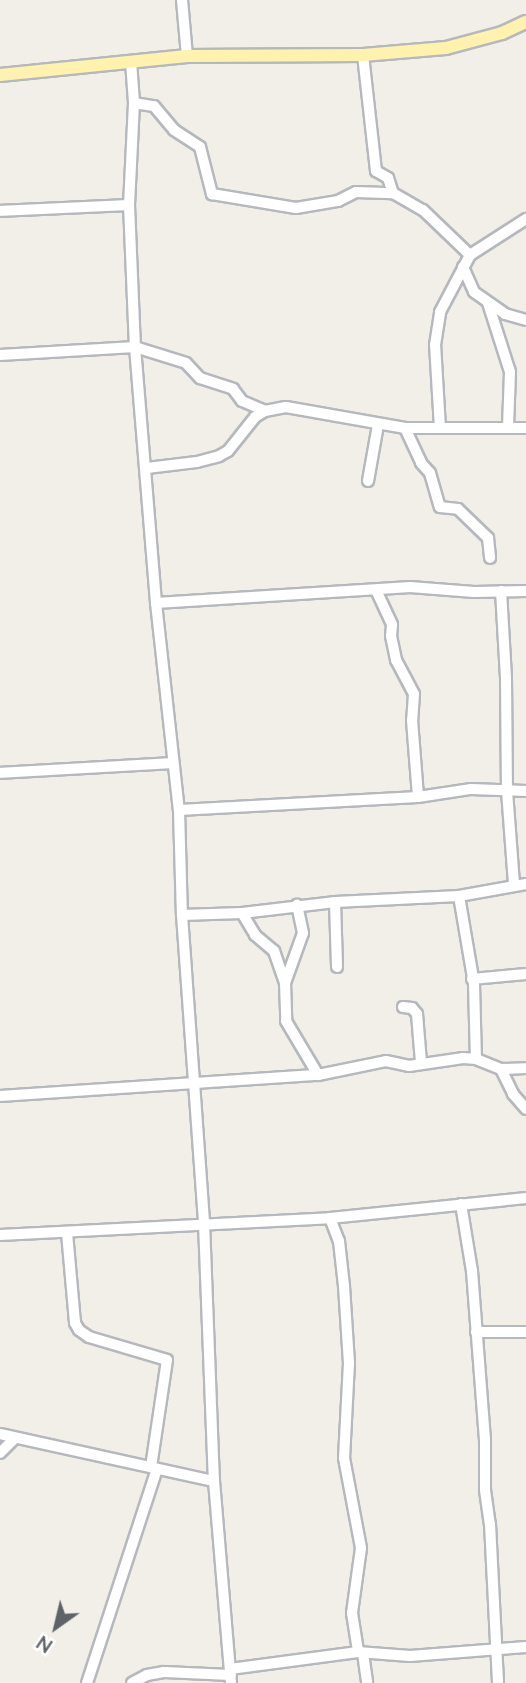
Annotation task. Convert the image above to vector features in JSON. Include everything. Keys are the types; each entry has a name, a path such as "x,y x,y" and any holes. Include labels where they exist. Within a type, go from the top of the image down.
{"main road":[{"path":"0,75 187,56 363,55 446,48 502,33 526,22"}],"street":[{"path":"182,0 187,56"},
{"path":"363,55 376,171 388,178 393,193"},
{"path":"131,61 134,103 129,205 135,347 156,603 178,810 182,915 204,1223 214,1481 231,1676"},
{"path":"134,103 154,106 174,130 200,147 208,190 215,196 296,208 338,201 356,192 393,193 423,210 470,255"},
{"path":"0,211 129,205"},
{"path":"440,428 435,332 442,307 470,255 526,219"},
{"path":"463,267 471,289 488,303 516,319 526,320"},
{"path":"488,303 510,372 508,427"},
{"path":"0,355 135,347 186,363 200,378 235,390 242,401 265,411"},
{"path":"147,468 197,462 219,456 228,451 255,417 265,411 286,407 405,428 526,428"},
{"path":"368,481 377,425"},
{"path":"405,428 421,463 430,473 440,507 458,509 478,529 490,542 490,558"},
{"path":"156,603 410,587 526,591"},
{"path":"376,590 391,622 397,662 414,694 412,720 418,797"},
{"path":"182,915 242,914 335,902 459,897 520,885 507,791 506,679 501,591"},
{"path":"0,773 173,763"},
{"path":"178,810 418,797 471,789 526,791"},
{"path":"459,897 472,979 476,1059"},
{"path":"335,902 337,967"},
{"path":"285,983 303,933 298,905"},
{"path":"242,914 257,938 273,949 285,983 286,1021 318,1075"},
{"path":"472,979 526,974"},
{"path":"403,1007 412,1008 417,1014 421,1063"},
{"path":"0,1096 318,1075 386,1061 410,1066 476,1059 501,1069 526,1068"},
{"path":"501,1069 513,1094 526,1109"},
{"path":"0,1235 204,1223 330,1219 526,1198"},
{"path":"461,1204 472,1270 498,1683"},
{"path":"330,1219 339,1241 349,1363 344,1458 361,1548 352,1613 367,1683"},
{"path":"67,1233 75,1323 79,1330 89,1336 167,1360 154,1468 87,1683"},
{"path":"476,1332 526,1332"},
{"path":"0,1434 214,1481"},
{"path":"0,1453 15,1438"},
{"path":"132,1683 147,1675 164,1672 231,1676 360,1652 401,1656 526,1647"}]}
